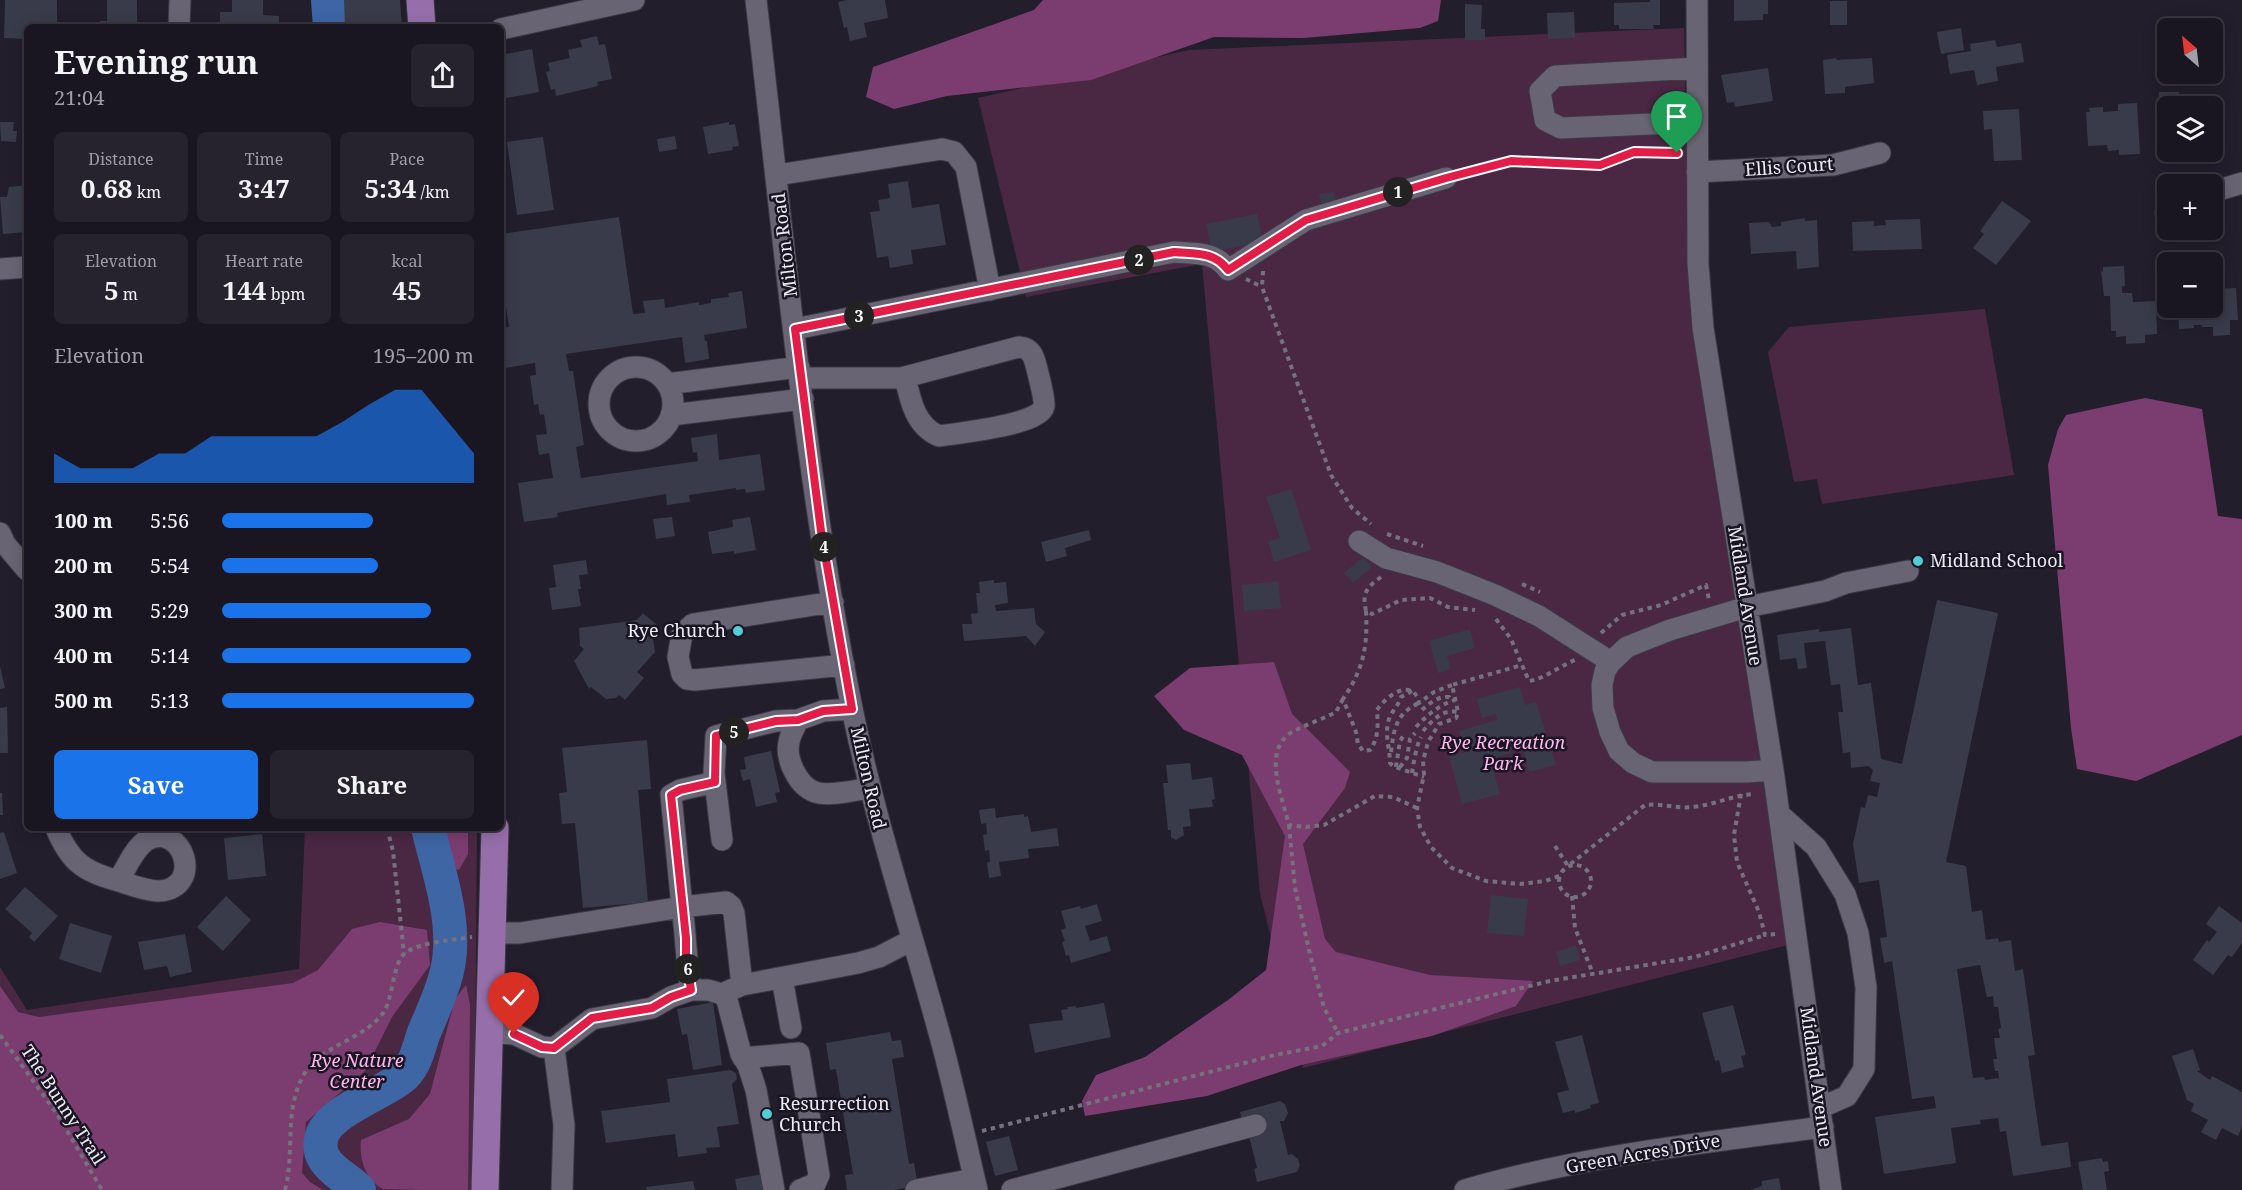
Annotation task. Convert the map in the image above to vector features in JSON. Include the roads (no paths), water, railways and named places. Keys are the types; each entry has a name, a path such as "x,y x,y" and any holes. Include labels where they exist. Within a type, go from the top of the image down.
{"main road":[{"path":"420,0 422,24"},
{"path":"485,1190 490,1033 480,935 495,831"}],"street":[{"path":"180,0 180,24"},
{"path":"504,28 634,0"},
{"name":"Milton Road","path":"756,0 803,399 833,602 852,709 882,840 941,1038 976,1185"},
{"name":"Midland Avenue","path":"1697,0 1698,264 1703,328 1773,770 1832,1190"},
{"path":"1697,68 1555,76 1539,91 1545,120 1561,128 1697,122"},
{"path":"777,175 942,149 954,152 966,167 990,290"},
{"name":"Ellis Court","path":"1697,172 1833,165 1880,153"},
{"path":"795,329 1174,252 1209,254 1221,261 1228,270 1306,220 1446,178"},
{"path":"2223,189 2242,183"},
{"path":"0,269 24,267"},
{"path":"803,399 679,414 661,432 639,441 627,441 616,436 600,418 598,406 599,393 614,373 638,366 651,369 674,383 800,372 905,376 1019,347 1032,352 1044,406 1040,414 1032,418 939,436 923,425 912,405 905,376"},
{"path":"674,383 679,414"},
{"path":"0,533 5,544 24,566"},
{"path":"1359,541 1386,558 1437,572 1539,616 1611,662"},
{"path":"1773,770 1652,772 1633,763 1618,751 1610,732 1603,708 1602,685 1605,671 1627,647 1670,630 1747,607 1825,591 1846,583 1908,571"},
{"path":"833,602 693,624 682,634 678,657 682,674 687,679 695,681 844,665"},
{"path":"722,840 715,782 716,736 776,721 798,720 823,711 852,709"},
{"path":"798,720 789,742 789,760 804,786 816,793 836,793 870,788"},
{"path":"691,990 671,795 680,790 715,782"},
{"name":"Green Acres Drive","path":"1465,1190 1505,1178 1822,1117 1847,1096 1864,1069 1866,987 1858,933 1845,894 1816,847 1779,814"},
{"path":"57,831 73,859 85,869 118,881"},
{"path":"480,935 520,933 726,902 734,913 742,985"},
{"path":"490,1033 514,1034 542,1047 554,1048 592,1018 652,1008 671,997 691,990 708,990 723,994 742,985 858,963 879,957 912,940"},
{"path":"782,978 791,1028"},
{"path":"723,994 727,1000 743,1058 748,1065 756,1090 774,1190"},
{"path":"554,1048 564,1125 564,1184 562,1190"},
{"path":"743,1058 799,1053 819,1174 815,1184 800,1190"},
{"path":"1012,1190 1256,1125"},
{"path":"916,1190 976,1185"}],"waterway":[{"path":"328,0 330,24"},
{"path":"359,1190 330,1167 321,1152 320,1143 323,1133 336,1117 391,1085 409,1070 442,987 450,953 449,917 429,831"}],"place":[{"name":"Midland School","path":"1918,561"},
{"name":"Rye Church","path":"738,631"},
{"name":"Resurrection Church","path":"767,1114"}],"park label":[{"name":"Rye Recreation Park","path":"1503,753"},
{"name":"Rye Nature Center","path":"357,1071"}]}
